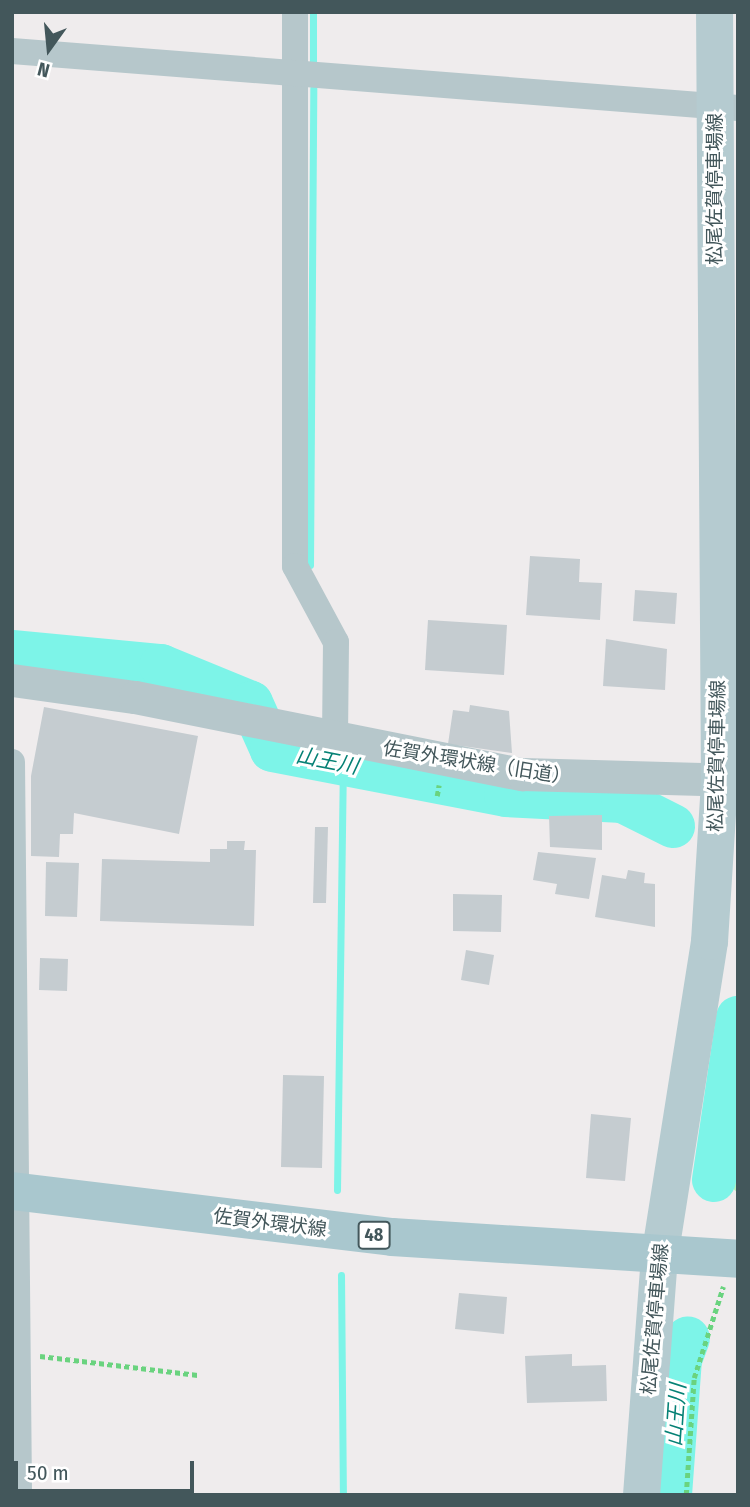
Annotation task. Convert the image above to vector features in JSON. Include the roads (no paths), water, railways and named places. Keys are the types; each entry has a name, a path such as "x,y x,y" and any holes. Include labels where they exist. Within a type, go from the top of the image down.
{"main road":[{"name":"松尾佐賀停車場線","path":"641,1495 659,1257 709,941 728,780 726,107 714,12"},
{"name":"佐賀外環状線","path":"15,1192 392,1237 659,1257 734,1259"}],"street":[{"path":"295,12 295,566 335,642 335,738"},
{"path":"12,51 726,107"},
{"name":"佐賀外環状線（旧道）","path":"12,680 234,717 522,774 728,780"},
{"path":"12,762 19,1495"}],"waterway":[{"path":"313,12 313,61"},
{"path":"310,565 313,88"},
{"name":"山王川","path":"12,652 161,666 251,703 272,750 506,795 623,801 673,826"},
{"path":"337,1190 343,764"},
{"name":"山王川","path":"714,1180 738,1018"},
{"path":"341,1275 343,1495"},
{"name":"山王川","path":"670,1495 680,1360 688,1338"}]}
